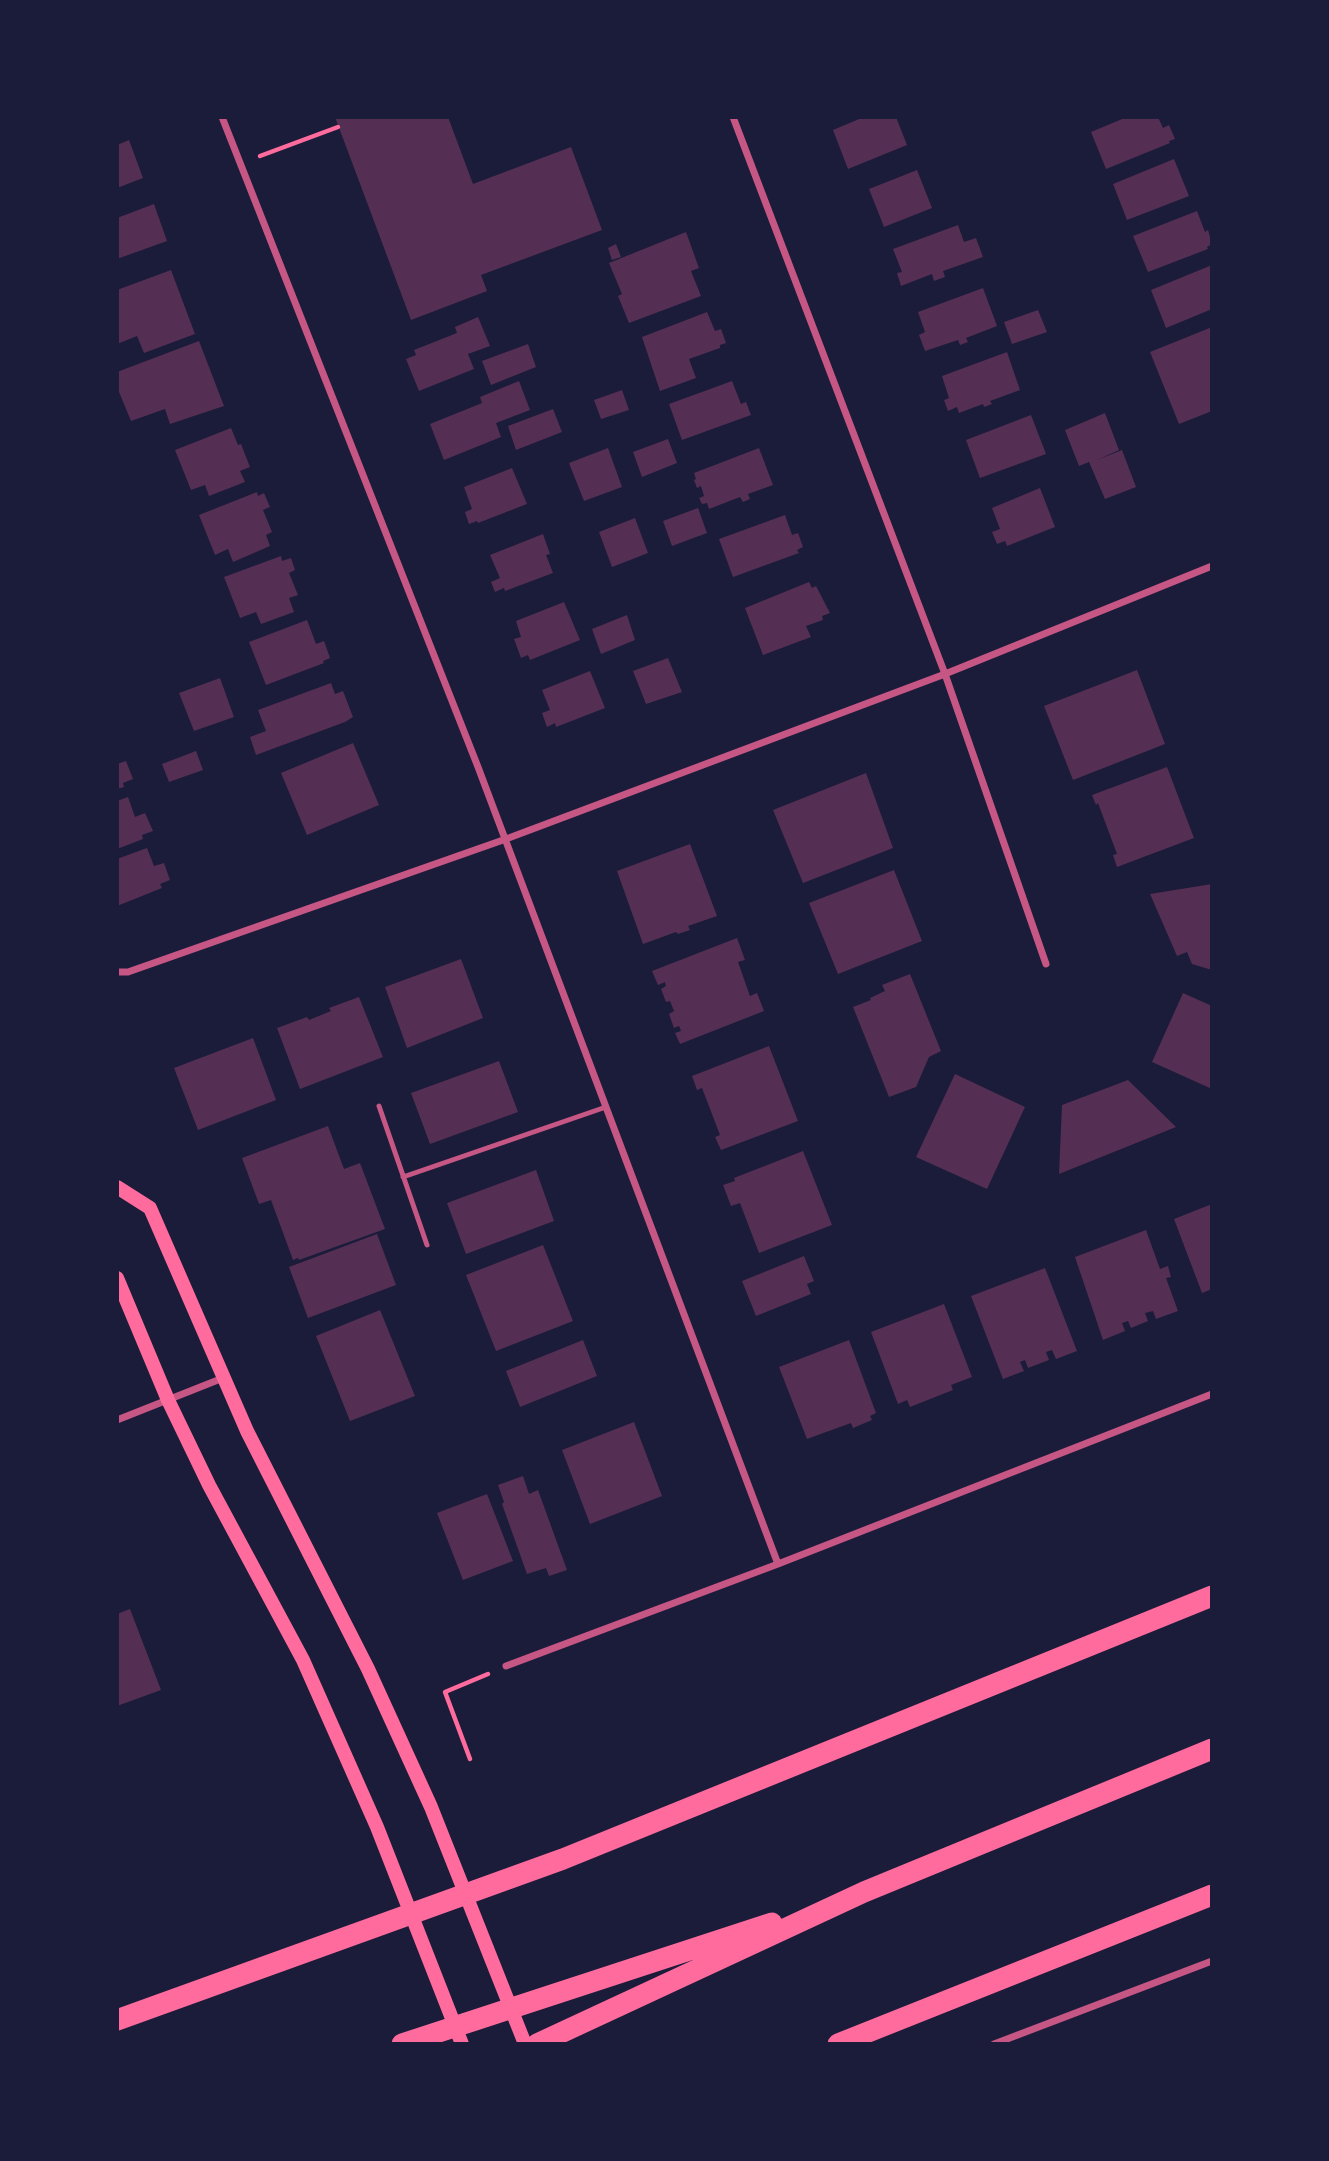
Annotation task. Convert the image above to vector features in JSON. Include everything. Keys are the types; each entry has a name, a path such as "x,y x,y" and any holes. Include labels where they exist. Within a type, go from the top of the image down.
{"highway":[{"path":"117,2020 563,1859 1212,1596"},
{"path":"537,2044 864,1892 1212,1749"},
{"path":"402,2044 864,1892"},
{"path":"838,2044 1212,1895"}],"main road":[{"path":"117,1187 149,1208 247,1431 368,1669 431,1807 526,2044"},
{"path":"117,1278 168,1400 209,1485 303,1660 377,1827 462,2044"}],"street":[{"path":"222,117 506,839 778,1564"},
{"path":"733,117 945,674 1046,964"},
{"path":"117,972 128,972 506,839 945,674 1212,566"},
{"path":"117,1420 223,1378"},
{"path":"506,1666 778,1564 1212,1394"},
{"path":"994,2044 1212,1961"}],"lane":[{"path":"379,1106 427,1245"},
{"path":"403,1177 606,1107"}],"path":[{"path":"240,163 338,127"},
{"path":"470,1759 445,1692 506,1666"}],"building":[{"path":"335,117 448,117 473,184 571,147 602,230 481,275 487,291 411,320"},
{"path":"864,117 896,117 907,145 848,169 833,130"},
{"path":"1127,117 1158,117 1163,128 1169,125 1175,139 1106,169 1091,132"},
{"path":"129,140 143,178 117,188 117,145"},
{"path":"1174,159 1189,196 1127,220 1113,184"},
{"path":"917,170 932,208 884,227 869,189"},
{"path":"154,204 167,241 117,259 117,218"},
{"path":"1197,211 1205,232 1208,230 1212,244 1208,249 1148,272 1133,236"},
{"path":"958,225 964,242 976,238 983,257 943,271 945,277 934,281 932,274 901,286 897,273 902,272 893,249"},
{"path":"686,232 699,268 691,271 701,296 629,323 618,296 622,294 609,263"},
{"path":"616,244 621,257 612,260 608,248"},
{"path":"1212,265 1212,309 1166,328 1151,290"},
{"path":"171,270 195,334 144,353 137,336 117,344 117,290"},
{"path":"983,288 997,326 966,338 968,342 960,345 958,340 925,351 919,335 925,332 918,312"},
{"path":"1038,310 1047,332 1012,344 1004,322"},
{"path":"707,312 715,331 721,329 726,343 720,345 720,348 689,359 696,378 660,391 642,337"},
{"path":"478,317 490,346 468,354 474,369 419,391 406,359 416,355 414,350 457,333 455,327"},
{"path":"1212,327 1212,411 1179,424 1150,352"},
{"path":"199,341 224,406 170,424 165,409 131,421 117,387 117,372"},
{"path":"528,344 536,367 491,385 482,361"},
{"path":"1007,352 1020,390 990,401 992,404 984,407 983,404 959,413 957,407 948,411 944,400 949,398 942,376"},
{"path":"519,381 530,410 496,423 501,437 444,460 430,424 482,403 480,397"},
{"path":"732,381 741,404 746,402 751,415 682,440 669,404"},
{"path":"622,390 629,410 601,419 594,400"},
{"path":"553,409 562,432 516,450 508,426"},
{"path":"1105,413 1119,450 1097,460 1122,450 1136,487 1105,499 1089,462 1079,466 1065,430"},
{"path":"1031,415 1046,454 980,478 966,440"},
{"path":"231,428 250,467 240,471 245,482 209,496 205,485 191,490 175,450"},
{"path":"668,439 677,463 642,477 633,452"},
{"path":"608,448 622,487 584,501 569,463"},
{"path":"759,448 773,485 748,494 750,499 743,502 740,497 709,509 707,503 702,504 699,498 704,496 701,486 697,488 694,473"},
{"path":"512,468 527,504 469,524 465,512 472,509 464,487"},
{"path":"1040,488 1055,527 1007,546 1005,541 997,544 992,532 1000,529 992,508"},
{"path":"257,492 258,496 264,493 270,507 263,510 272,532 266,535 270,546 233,562 228,549 215,555 199,515"},
{"path":"698,508 707,533 672,546 663,521"},
{"path":"785,515 792,535 798,533 803,547 797,550 799,553 733,577 719,539"},
{"path":"635,518 648,553 612,567 599,532"},
{"path":"543,534 550,554 546,555 553,573 505,591 504,588 495,592 491,582 500,578 490,555"},
{"path":"281,556 282,561 291,558 295,570 289,573 298,595 289,598 294,612 261,624 256,612 240,618 224,577"},
{"path":"809,582 812,588 816,586 830,613 822,616 823,620 806,626 811,637 763,655 745,608"},
{"path":"564,602 580,640 530,660 528,655 521,658 514,639 521,637 516,621"},
{"path":"627,615 635,640 601,654 592,629"},
{"path":"307,620 316,644 324,641 330,658 323,661 324,663 266,685 249,642"},
{"path":"668,658 682,692 646,704 633,671"},
{"path":"1137,670 1165,744 1073,780 1044,706"},
{"path":"590,671 605,708 556,727 555,723 547,727 542,713 550,710 542,690"},
{"path":"220,678 234,717 194,731 179,693"},
{"path":"331,683 335,694 343,691 353,717 256,755 250,737 266,731 258,710"},
{"path":"353,743 379,805 307,835 281,773"},
{"path":"196,751 203,770 169,782 162,764"},
{"path":"126,761 133,779 117,789 117,764"},
{"path":"1167,767 1194,838 1117,867 1113,855 1117,854 1098,803 1096,805 1092,795"},
{"path":"866,773 893,848 803,883 773,810"},
{"path":"128,797 135,817 145,813 153,831 142,835 143,839 117,849 117,801"},
{"path":"690,844 717,916 688,926 690,930 643,944 617,871"},
{"path":"147,848 154,866 164,863 170,880 160,884 162,888 117,906 117,859"},
{"path":"894,870 922,941 838,974 809,903"},
{"path":"1212,884 1212,970 1192,964 1187,952 1177,956 1150,894"},
{"path":"737,938 745,960 738,962 750,996 757,993 764,1011 680,1044 675,1033 681,1031 679,1026 674,1028 669,1014 674,1011 670,1001 666,1002 661,989 666,986 665,982 658,985 652,971"},
{"path":"461,959 483,1018 407,1048 385,987"},
{"path":"910,974 941,1051 929,1057 916,1087 889,1097 853,1007 885,991 882,985"},
{"path":"1183,993 1212,1006 1212,1089 1152,1062"},
{"path":"359,997 383,1057 300,1089 277,1028 307,1017 309,1020 331,1011 329,1008"},
{"path":"253,1038 276,1100 198,1130 174,1068"},
{"path":"769,1046 798,1121 721,1150 715,1137 720,1135 702,1088 697,1090 692,1076"},
{"path":"499,1061 518,1112 430,1144 411,1093"},
{"path":"955,1074 1025,1107 987,1189 916,1157"},
{"path":"1128,1080 1176,1127 1059,1174 1062,1105"},
{"path":"328,1126 344,1169 360,1163 385,1229 293,1260 271,1200 259,1204 242,1158"},
{"path":"803,1151 832,1225 759,1253 740,1203 731,1206 723,1185 735,1181 734,1178"},
{"path":"536,1170 554,1221 466,1254 447,1203"},
{"path":"1212,1204 1212,1289 1202,1293 1174,1219"},
{"path":"1146,1230 1160,1269 1168,1266 1171,1277 1166,1278 1178,1311 1156,1319 1153,1311 1145,1313 1148,1321 1131,1328 1128,1321 1122,1323 1125,1331 1103,1340 1075,1257"},
{"path":"377,1234 396,1285 308,1318 289,1267"},
{"path":"543,1245 573,1321 496,1351 466,1275"},
{"path":"804,1256 814,1281 807,1284 811,1294 756,1316 742,1281"},
{"path":"1045,1268 1077,1351 1056,1359 1052,1350 1046,1352 1049,1360 1028,1368 1025,1360 1020,1362 1024,1371 1003,1379 971,1296"},
{"path":"944,1304 972,1377 951,1385 953,1390 910,1407 907,1400 898,1404 871,1332"},
{"path":"380,1310 415,1396 350,1421 316,1336"},
{"path":"583,1340 597,1376 520,1407 506,1371"},
{"path":"849,1340 876,1413 870,1416 872,1420 853,1428 851,1423 807,1439 779,1367"},
{"path":"634,1422 662,1496 590,1524 562,1450"},
{"path":"523,1476 529,1494 538,1490 567,1570 549,1576 546,1568 527,1574 498,1485"},
{"path":"487,1494 513,1561 463,1580 437,1513"},
{"path":"130,1609 161,1690 117,1706 117,1614"}]}
